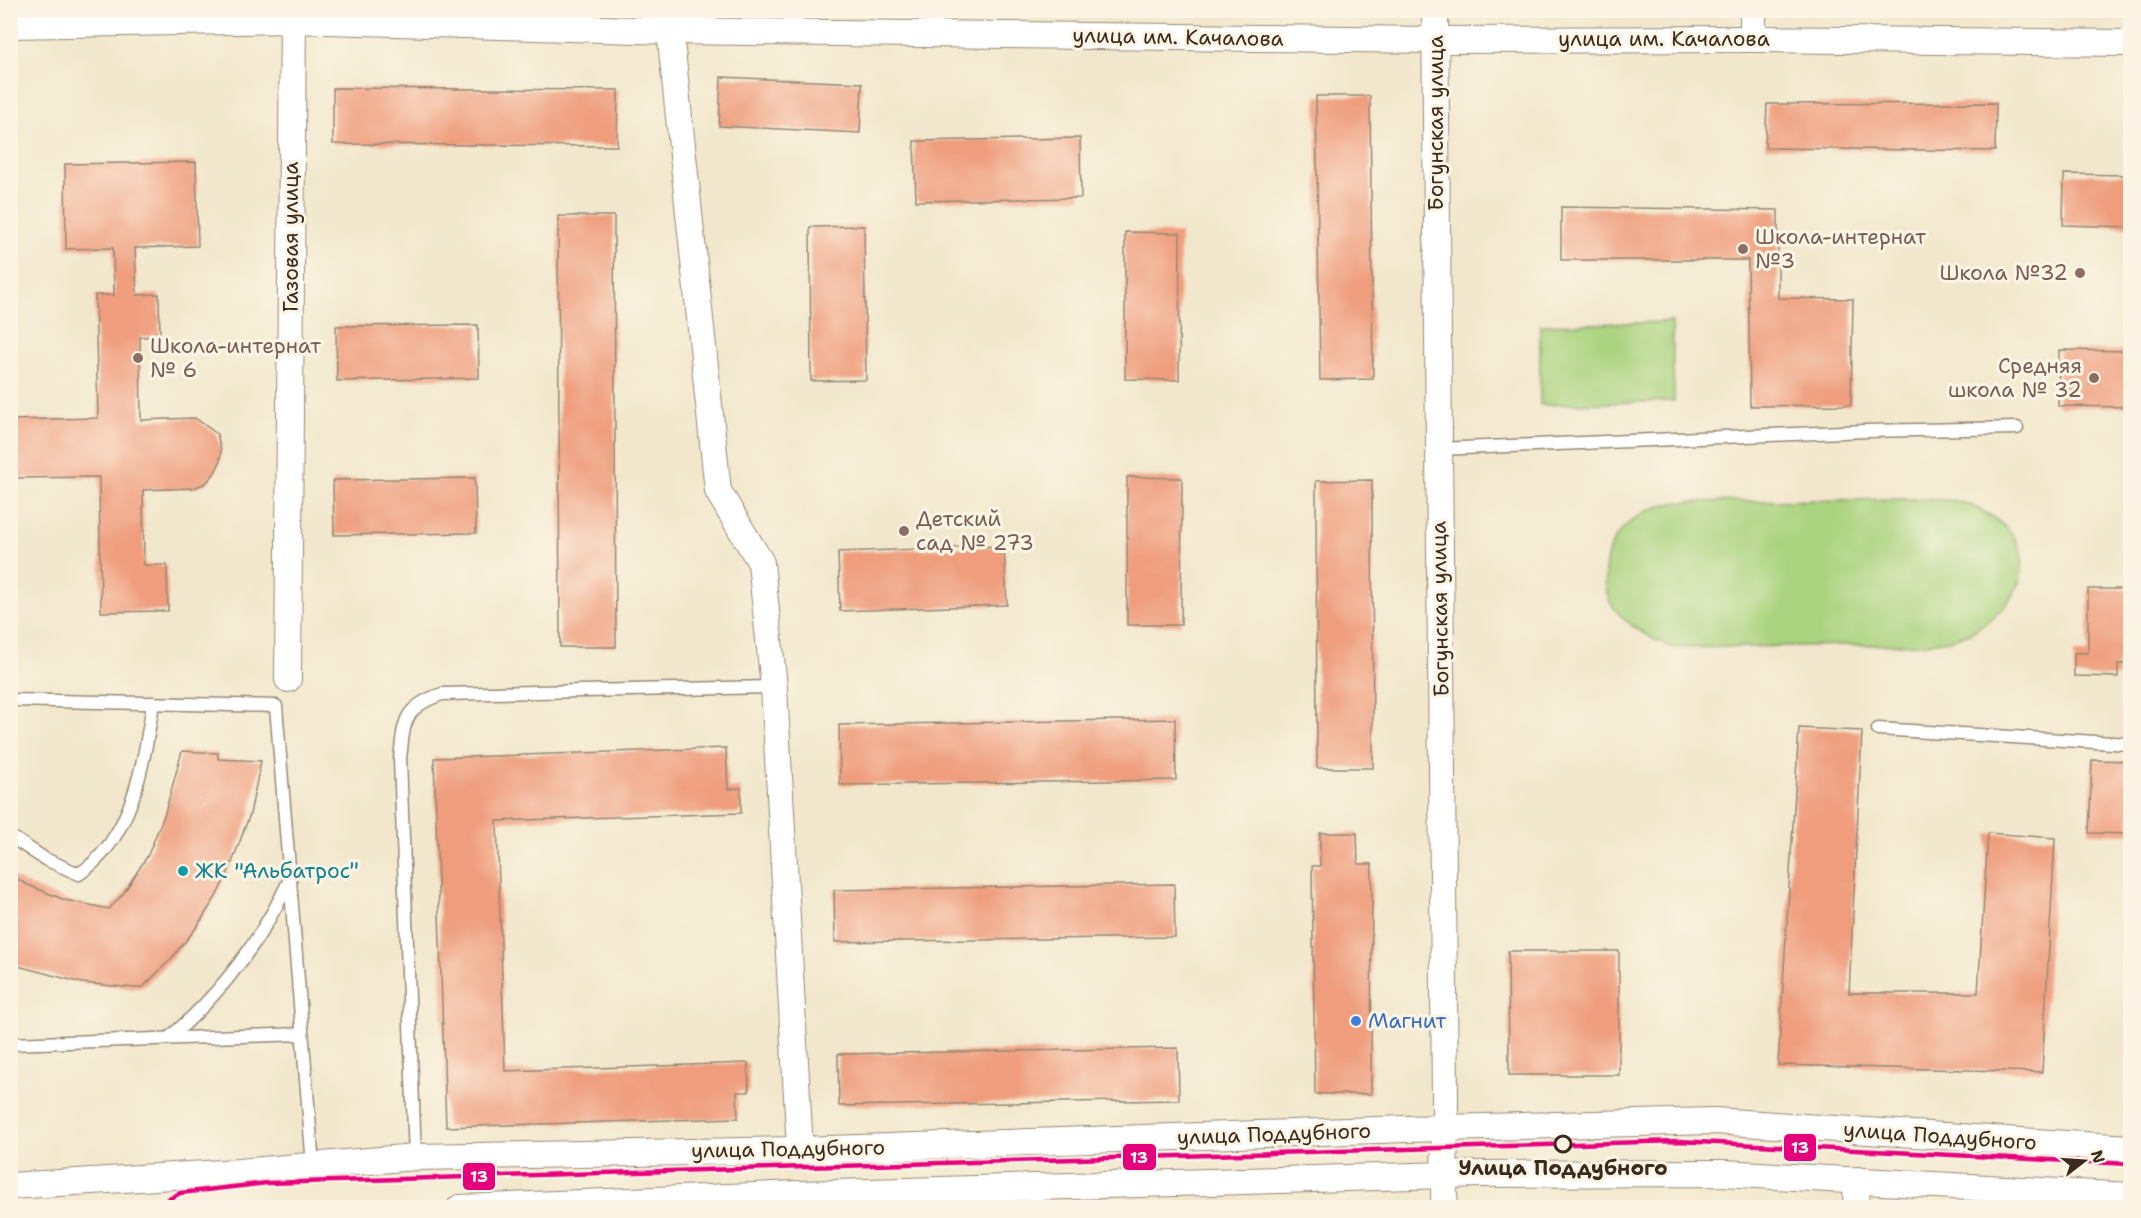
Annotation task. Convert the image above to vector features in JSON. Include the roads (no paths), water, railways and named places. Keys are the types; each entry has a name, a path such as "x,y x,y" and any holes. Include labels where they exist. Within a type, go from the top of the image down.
{"street":[{"name":"Богунская улица","path":"1435,10 1444,1208"},
{"path":"1753,10 1753,39"},
{"name":"улица им. Качалова","path":"10,25 292,15 670,31 1435,40 1753,39 2130,43"},
{"name":"Газовая улица","path":"288,679 292,15"},
{"path":"670,31 718,492 761,563 774,687 800,1150"},
{"name":"улица Поддубного","path":"10,1186 238,1172 416,1157 800,1150 1714,1121 2130,1148"},
{"path":"460,1208 801,1201 1445,1176 1723,1173 2130,1196"},
{"path":"1856,1208 1857,1180"}],"lane":[{"path":"1439,449 1866,431 2017,428"},
{"path":"416,1157 400,759 406,719 416,706 442,694 774,687"},
{"path":"10,700 276,706 313,1166"},
{"path":"10,836 45,860 79,874 92,864 110,842 130,804 147,744 153,703"},
{"path":"1878,729 2130,744"},
{"path":"169,1038 191,1019 229,978 258,937 289,880"},
{"path":"10,1044 302,1034"}],"place":[{"name":"Школа-интернат №3","path":"1743,249"},
{"name":"Школа №32","path":"2080,273"},
{"name":"Школа-интернат № 6","path":"138,358"},
{"name":"Средняя школа № 32","path":"2094,378"},
{"name":"Детский сад № 273","path":"904,531"},
{"name":"ЖК \"Альбатрос\"","path":"183,871"},
{"name":"Магнит","path":"1356,1021"},
{"name":"Улица Поддубного","path":"1563,1144"}]}
